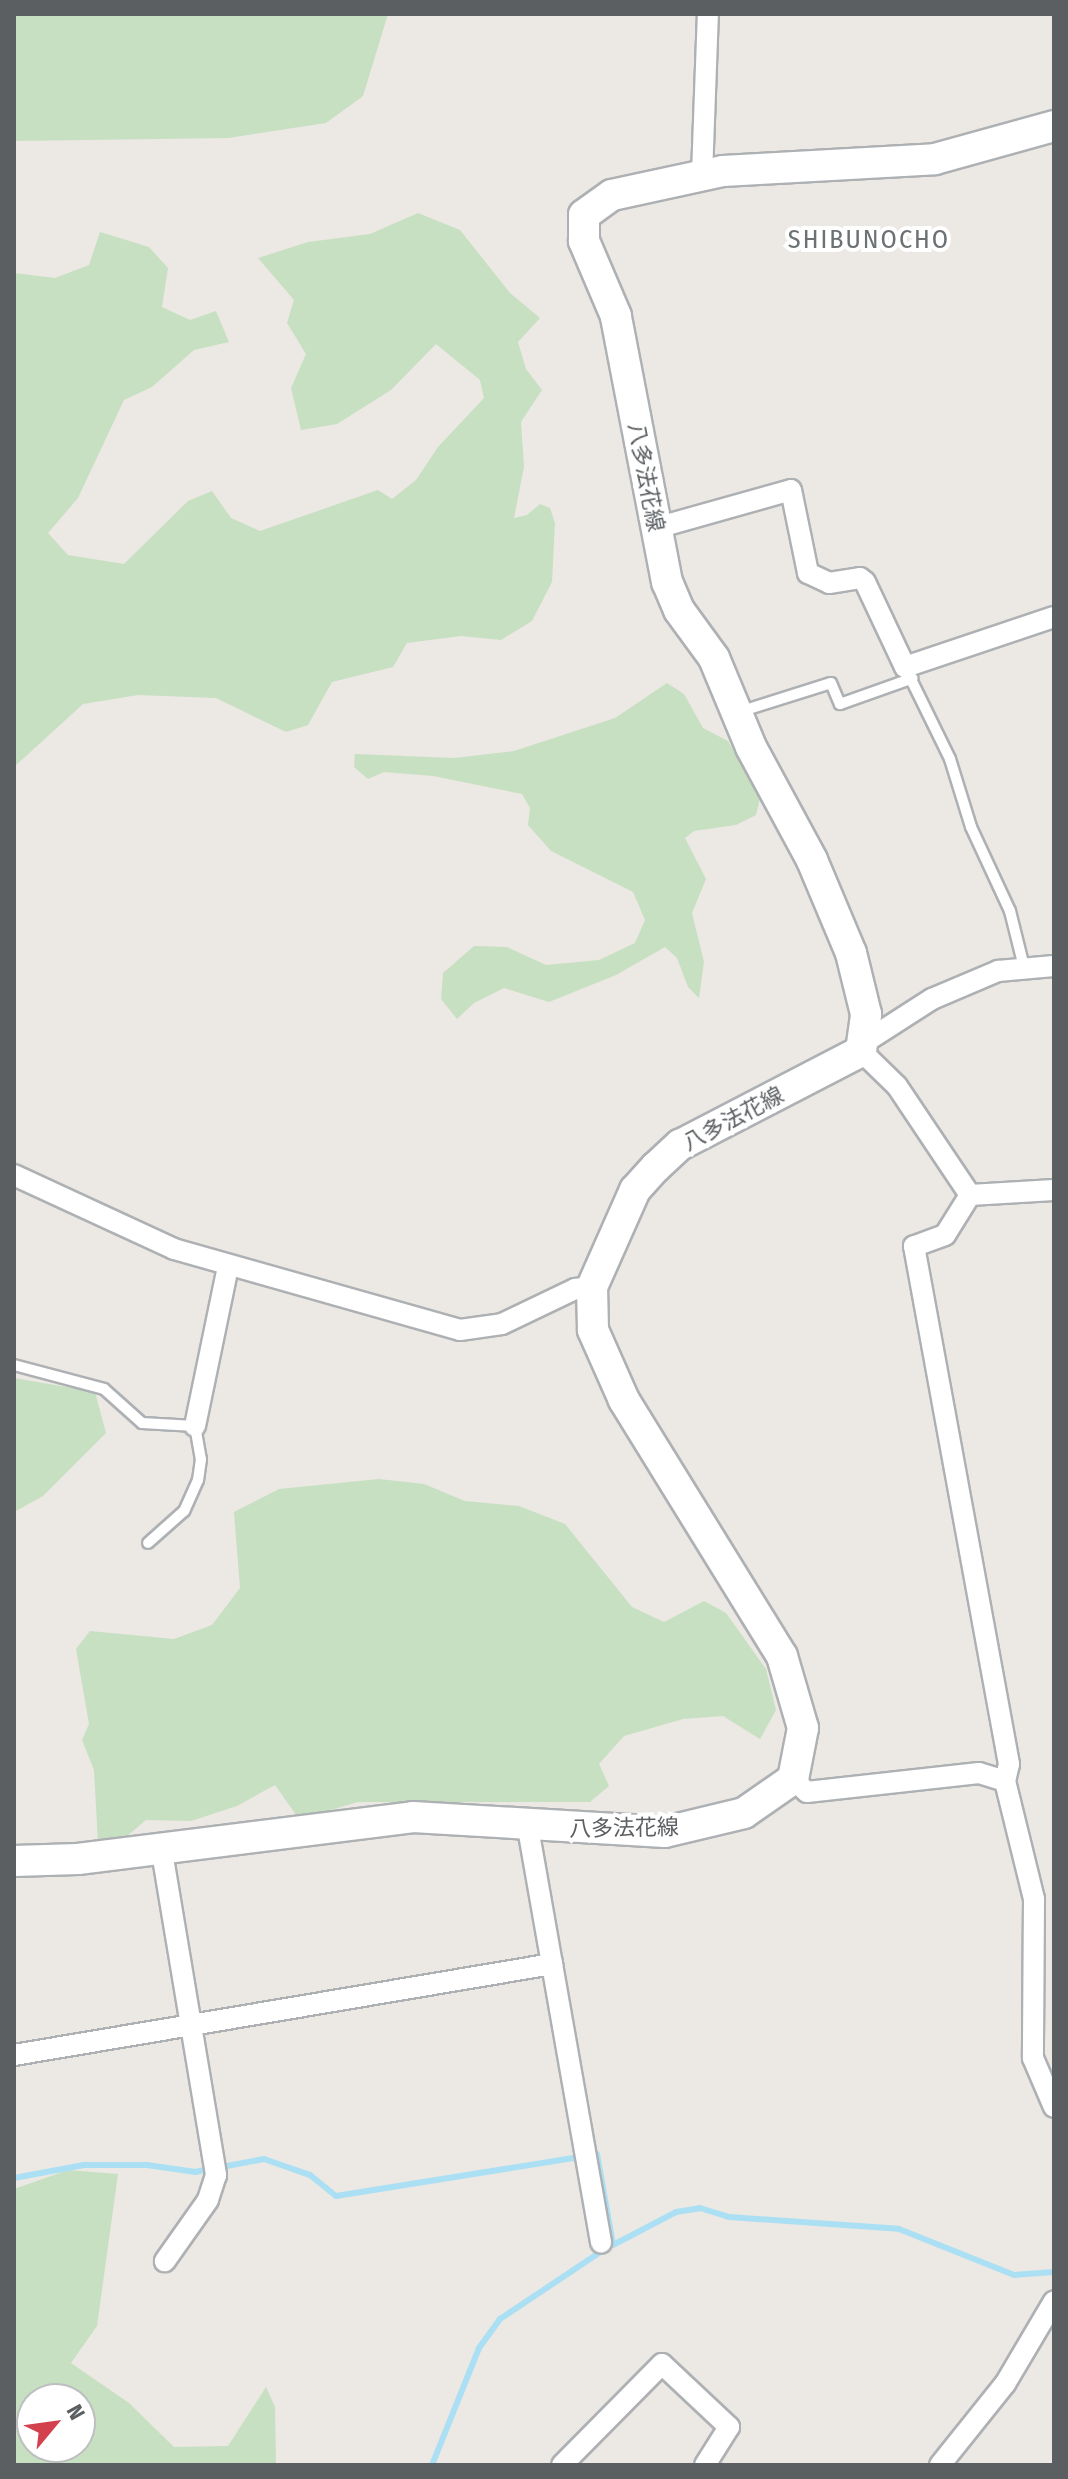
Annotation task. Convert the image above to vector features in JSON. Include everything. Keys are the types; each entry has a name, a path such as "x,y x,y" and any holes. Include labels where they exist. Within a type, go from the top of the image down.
{"main road":[{"name":"八多法花線","path":"14,1861 78,1859 161,1846 413,1817 528,1828 665,1832 710,1824 744,1813 793,1779 803,1728 782,1656 624,1400 593,1330 592,1287 635,1190 680,1145 863,1046 866,1014 851,953 812,860 737,713 714,658 679,610 656,528 616,316 584,241 584,215 612,195 702,175 935,159 1054,126"}],"street":[{"path":"702,175 708,14"},
{"path":"656,528 791,490 808,573 829,583 860,578 865,582 909,672 1054,617"},
{"path":"970,1195 897,1086 863,1046 932,999 998,971 1054,966"},
{"path":"14,1175 174,1249 228,1267 460,1330 502,1324 575,1289 592,1287"},
{"path":"970,1195 1054,1190"},
{"path":"970,1195 945,1235 914,1246 1009,1764 1005,1781 1044,1897 1033,2058 1054,2107"},
{"path":"195,1426 228,1267"},
{"path":"793,1779 807,1792 979,1773 1005,1781"},
{"path":"528,1828 601,2243"},
{"path":"161,1846 215,2169 208,2200 165,2261"},
{"path":"14,2055 552,1964"},
{"path":"940,2465 1005,2384 1054,2301"},
{"path":"562,2465 662,2364 729,2427 705,2465"}],"lane":[{"path":"737,713 831,683 840,704 909,672 950,759 971,827 1010,911 1024,967"},
{"path":"14,1365 104,1389 142,1423 195,1426 201,1459 198,1480 184,1511 148,1543"}],"green space":[{"path":"14,14 388,14 363,96 326,123 228,138 14,141"},
{"path":"418,213 460,230 510,293 540,318 518,342 526,369 542,390 521,422 524,467 514,518 527,515 540,504 550,508 555,523 552,582 532,621 501,640 461,636 407,643 393,667 332,682 308,725 286,732 216,698 138,695 83,704 14,767 14,273 55,278 89,265 100,232 149,247 168,268 162,307 190,320 216,311 229,342 194,350 152,387 124,400 78,498 48,533 68,555 124,564 188,501 212,491 231,518 260,531 378,490 392,499 416,480 438,447 484,398 480,380 436,344 391,390 337,424 301,430 291,388 306,354 287,323 294,300 258,258 308,242 370,234"},
{"path":"667,683 684,694 703,728 728,741 760,798 756,815 736,825 694,831 685,838 706,879 692,913 704,962 699,998 688,987 677,958 665,947 616,975 549,1002 504,988 474,1003 457,1019 441,999 443,973 474,946 507,947 546,965 599,960 635,943 645,920 633,892 551,851 528,825 530,808 522,794 433,776 384,772 368,779 354,767 355,754 454,758 514,751 615,718"},
{"path":"14,1378 95,1392 106,1433 43,1496 14,1512"},
{"path":"379,1479 424,1484 465,1501 519,1506 565,1524 632,1607 664,1622 704,1601 726,1613 766,1669 776,1710 760,1739 723,1716 683,1719 624,1736 599,1764 609,1786 590,1802 358,1802 299,1819 275,1785 237,1806 191,1821 146,1820 120,1842 98,1842 94,1770 82,1740 89,1724 76,1649 90,1631 174,1639 212,1625 240,1588 234,1512 279,1489"},
{"path":"68,2170 118,2174 97,2326 71,2363 129,2403 174,2447 228,2446 266,2387 275,2407 276,2465 14,2465 14,2189"}],"waterway":[{"path":"14,2178 84,2165 147,2165 195,2172 264,2159 310,2175 336,2196 597,2154 613,2245 676,2212 700,2208 729,2217 899,2229 1014,2275 1054,2272"},
{"path":"432,2465 479,2348 500,2319 605,2249"}],"district":[{"name":"SHIBUNOCHO","path":"869,240"}]}
